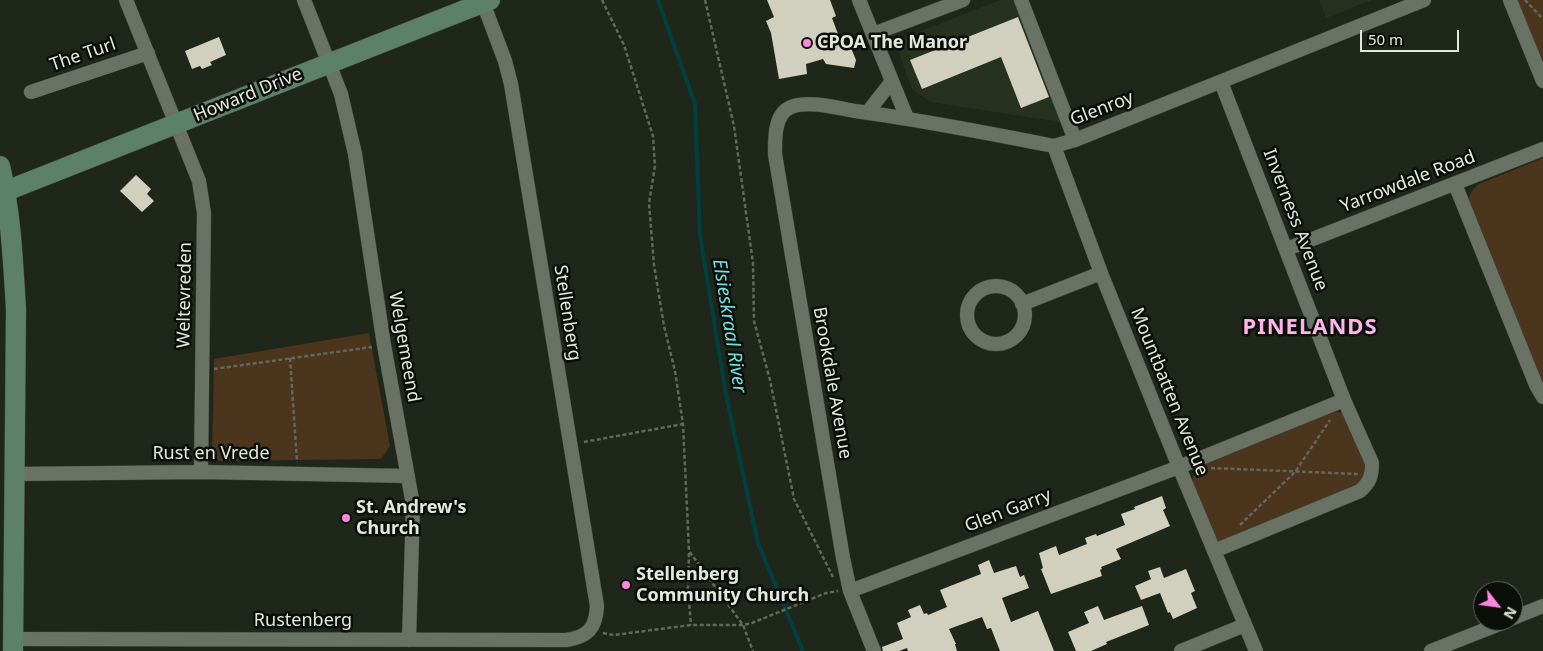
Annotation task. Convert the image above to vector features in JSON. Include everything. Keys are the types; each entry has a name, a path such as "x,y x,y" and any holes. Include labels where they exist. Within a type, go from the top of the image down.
{"street":[{"name":"Weltevreden","path":"126,0 199,181 203,199 201,472"},
{"name":"Welgemeend","path":"304,0 341,94 355,154 384,345 408,476 412,505 409,640"},
{"path":"860,0 907,118"},
{"path":"872,34 963,0"},
{"path":"1020,0 1075,140"},
{"name":"Glenroy","path":"780,117 791,107 810,104 907,118 1054,146 1075,140 1424,0"},
{"path":"1510,0 1543,81"},
{"name":"Howard Drive","path":"6,191 485,1"},
{"name":"Stellenberg","path":"485,1 505,61 510,84 597,606 596,618 590,632"},
{"name":"The Turl","path":"31,92 148,53"},
{"path":"867,112 892,80"},
{"name":"Inverness Avenue","path":"1221,82 1344,400 1372,463 1372,474"},
{"name":"Brookdale Avenue","path":"780,117 775,134 775,154 841,549 850,591 874,651"},
{"name":"Mountbatten Avenue","path":"1054,146 1101,273 1256,651"},
{"name":"Yarrowdale Road","path":"1287,249 1543,149"},
{"path":"0,166 6,191 16,309 13,645"},
{"path":"1455,184 1536,385 1543,397"},
{"path":"1022,304 1101,273"},
{"path":"990,286 1004,287 1016,295 1022,304 1025,315 1023,326 1017,335 1008,342 998,344 986,343 975,336 969,327 966,318 967,308 980,290 990,286"},
{"path":"1179,467 1344,400"},
{"name":"Glen Garry","path":"850,591 1179,467"},
{"name":"Rust en Vrede","path":"14,474 201,472 408,476"},
{"path":"1214,551 1360,491 1368,484 1372,474"},
{"path":"1523,614 1543,606"},
{"path":"1181,651 1245,625"},
{"path":"1431,651 1481,631"},
{"name":"Rustenberg","path":"13,645 566,640 579,638 590,632"}],"path":[{"path":"602,0 624,45 653,136 655,166 649,203 654,265 664,326 676,371 683,424 689,552 688,590 691,625"},
{"path":"590,632 614,635 691,625 743,625 826,593 839,591 794,499 770,380 754,321 753,263 734,126 706,0"},
{"path":"1525,0 1543,19"},
{"path":"202,370 384,345"},
{"path":"290,358 298,474"},
{"path":"1234,531 1295,472 1344,400"},
{"path":"570,445 683,424"},
{"path":"1208,468 1372,474"},
{"path":"689,552 743,625 753,651"}],"shaded area":[{"path":"1000,0 1019,0 1066,123 930,102 912,89 899,53 906,37"},
{"path":"1319,0 1372,0 1326,18"},
{"path":"1515,0 1543,0 1543,71"},
{"path":"1543,158 1543,390 1468,207 1468,200 1473,189 1479,184"},
{"path":"369,333 390,446 381,459 219,461 212,455 214,359"},
{"path":"1333,410 1342,413 1348,419 1368,470 1358,487 1219,543 1213,539 1192,481 1194,472 1199,464"}],"building":[{"name":"CPOA The Manor","path":"767,0 830,0 836,16 832,18 844,50 851,48 856,60 854,68 826,64 823,59 806,64 807,74 779,79 771,33 766,21 774,17"},
{"path":"1018,17 1049,97 1021,108 1001,57 922,89 910,60"},
{"path":"219,37 226,55 210,62 212,65 202,69 200,66 192,69 185,51"},
{"path":"136,175 151,189 147,194 154,201 142,212 120,191"},
{"path":"1162,496 1166,508 1163,510 1170,526 1116,549 1121,559 1101,567 1102,576 1051,594 1041,569 1043,568 1039,553 1056,546 1059,555 1087,544 1085,538 1096,534 1097,536 1125,525 1121,514"},
{"path":"989,560 994,573 1016,566 1020,577 1024,575 1029,588 1002,598 1011,622 1038,611 1054,651 1000,651 991,628 987,629 982,617 949,629 957,651 908,651 907,648 899,651 883,651 882,647 903,639 897,623 911,617 908,610 920,605 924,614 927,613 928,615 947,607 940,590 981,574 978,565"},
{"path":"1160,567 1164,578 1186,569 1195,591 1191,593 1197,608 1173,619 1170,612 1168,613 1160,593 1141,600 1135,586 1151,579 1148,571"},
{"path":"1098,606 1104,620 1142,606 1149,625 1106,642 1107,644 1091,651 1076,651 1068,632 1089,623 1084,612"}],"waterway":[{"name":"Elsieskraal River","path":"658,0 695,104 700,235 726,395 758,543 803,651"}],"place":[{"name":"CPOA The Manor","path":"807,43"},
{"name":"St. Andrew's Church","path":"346,518"},
{"name":"Stellenberg Community Church","path":"626,585"}],"district":[{"name":"PINELANDS","path":"1310,328"}]}
